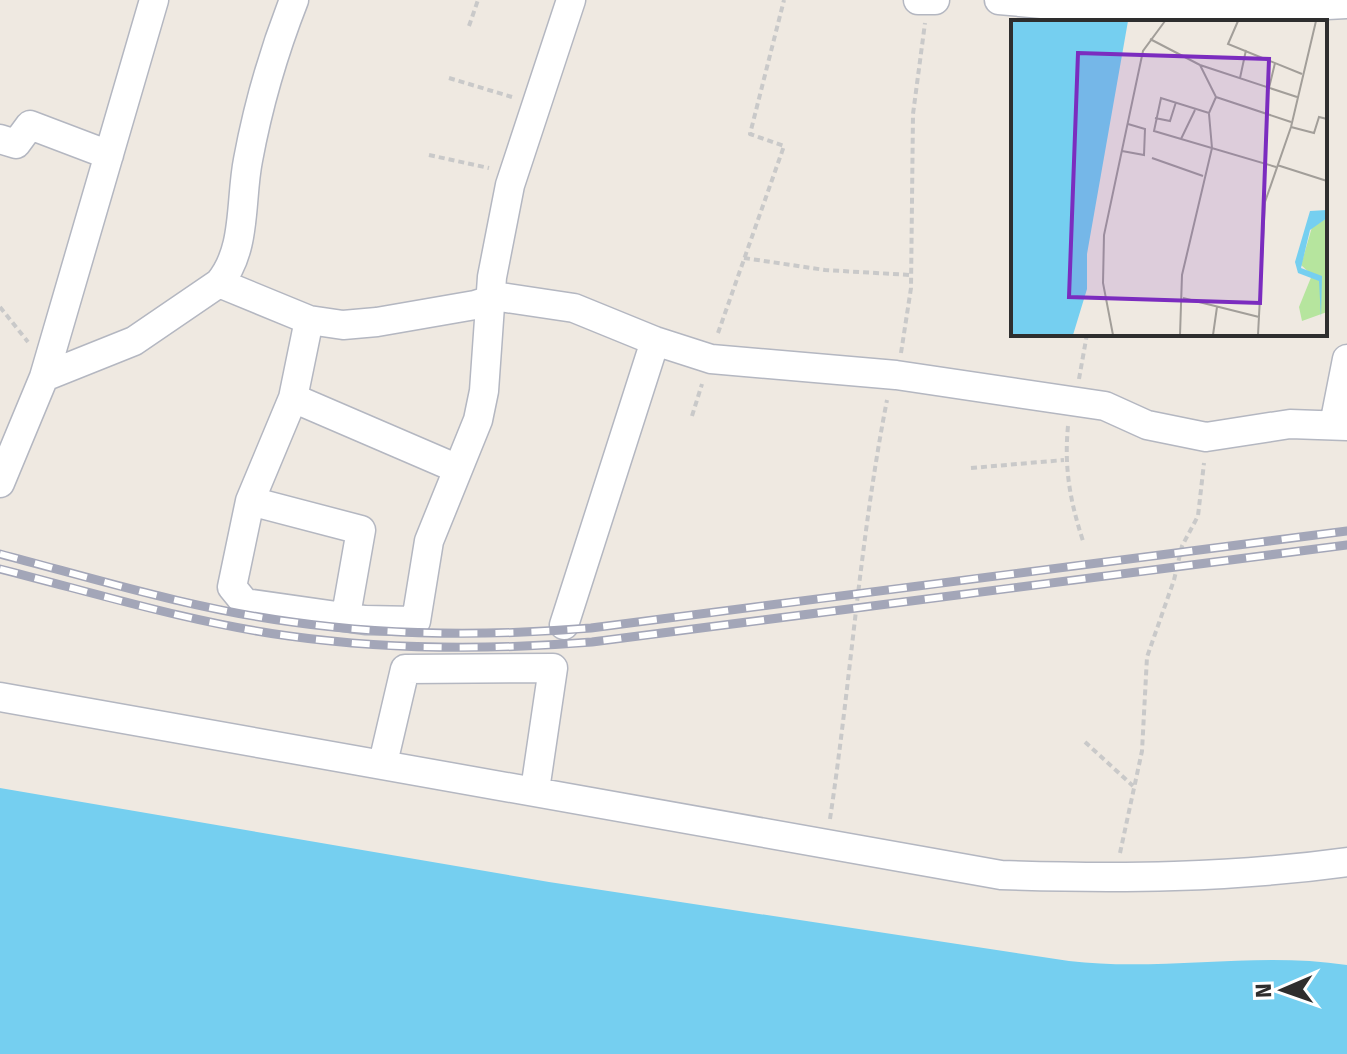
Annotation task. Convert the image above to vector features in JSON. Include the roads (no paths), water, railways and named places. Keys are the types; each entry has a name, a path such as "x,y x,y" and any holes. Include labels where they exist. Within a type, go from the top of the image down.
{"street":[{"path":"0,483 46,368 154,0"},
{"path":"46,368 134,341 219,283 231,269 244,207 250,152 264,94 294,0"},
{"path":"309,320 293,398 250,501 232,587 245,603 365,620 416,621 429,541 469,449 481,405 490,300 514,174 571,0"},
{"path":"918,0 935,0"},
{"path":"999,0 1150,14 1347,4"},
{"path":"0,139 16,144 30,125 109,155"},
{"path":"219,283 309,320 343,325 377,322 500,297 574,308 655,341 709,358 894,375 1073,401 1115,408 1147,425 1206,437 1290,424 1340,426 1347,359"},
{"path":"564,625 655,341"},
{"path":"293,398 458,469"},
{"path":"250,501 361,530 346,615"},
{"path":"383,763 405,669 553,668 535,790"},
{"path":"0,697 1001,875 1115,879 1263,874 1347,862"}],"water":[{"path":"0,788 549,882 1069,961 1138,964 1278,960 1347,965 1347,1054 0,1054"}],"railway":[{"path":"0,554 145,592 255,616 366,630 479,633 591,628 1347,531"},
{"path":"0,569 144,607 289,636 365,644 478,647 592,642 1347,545"}]}
